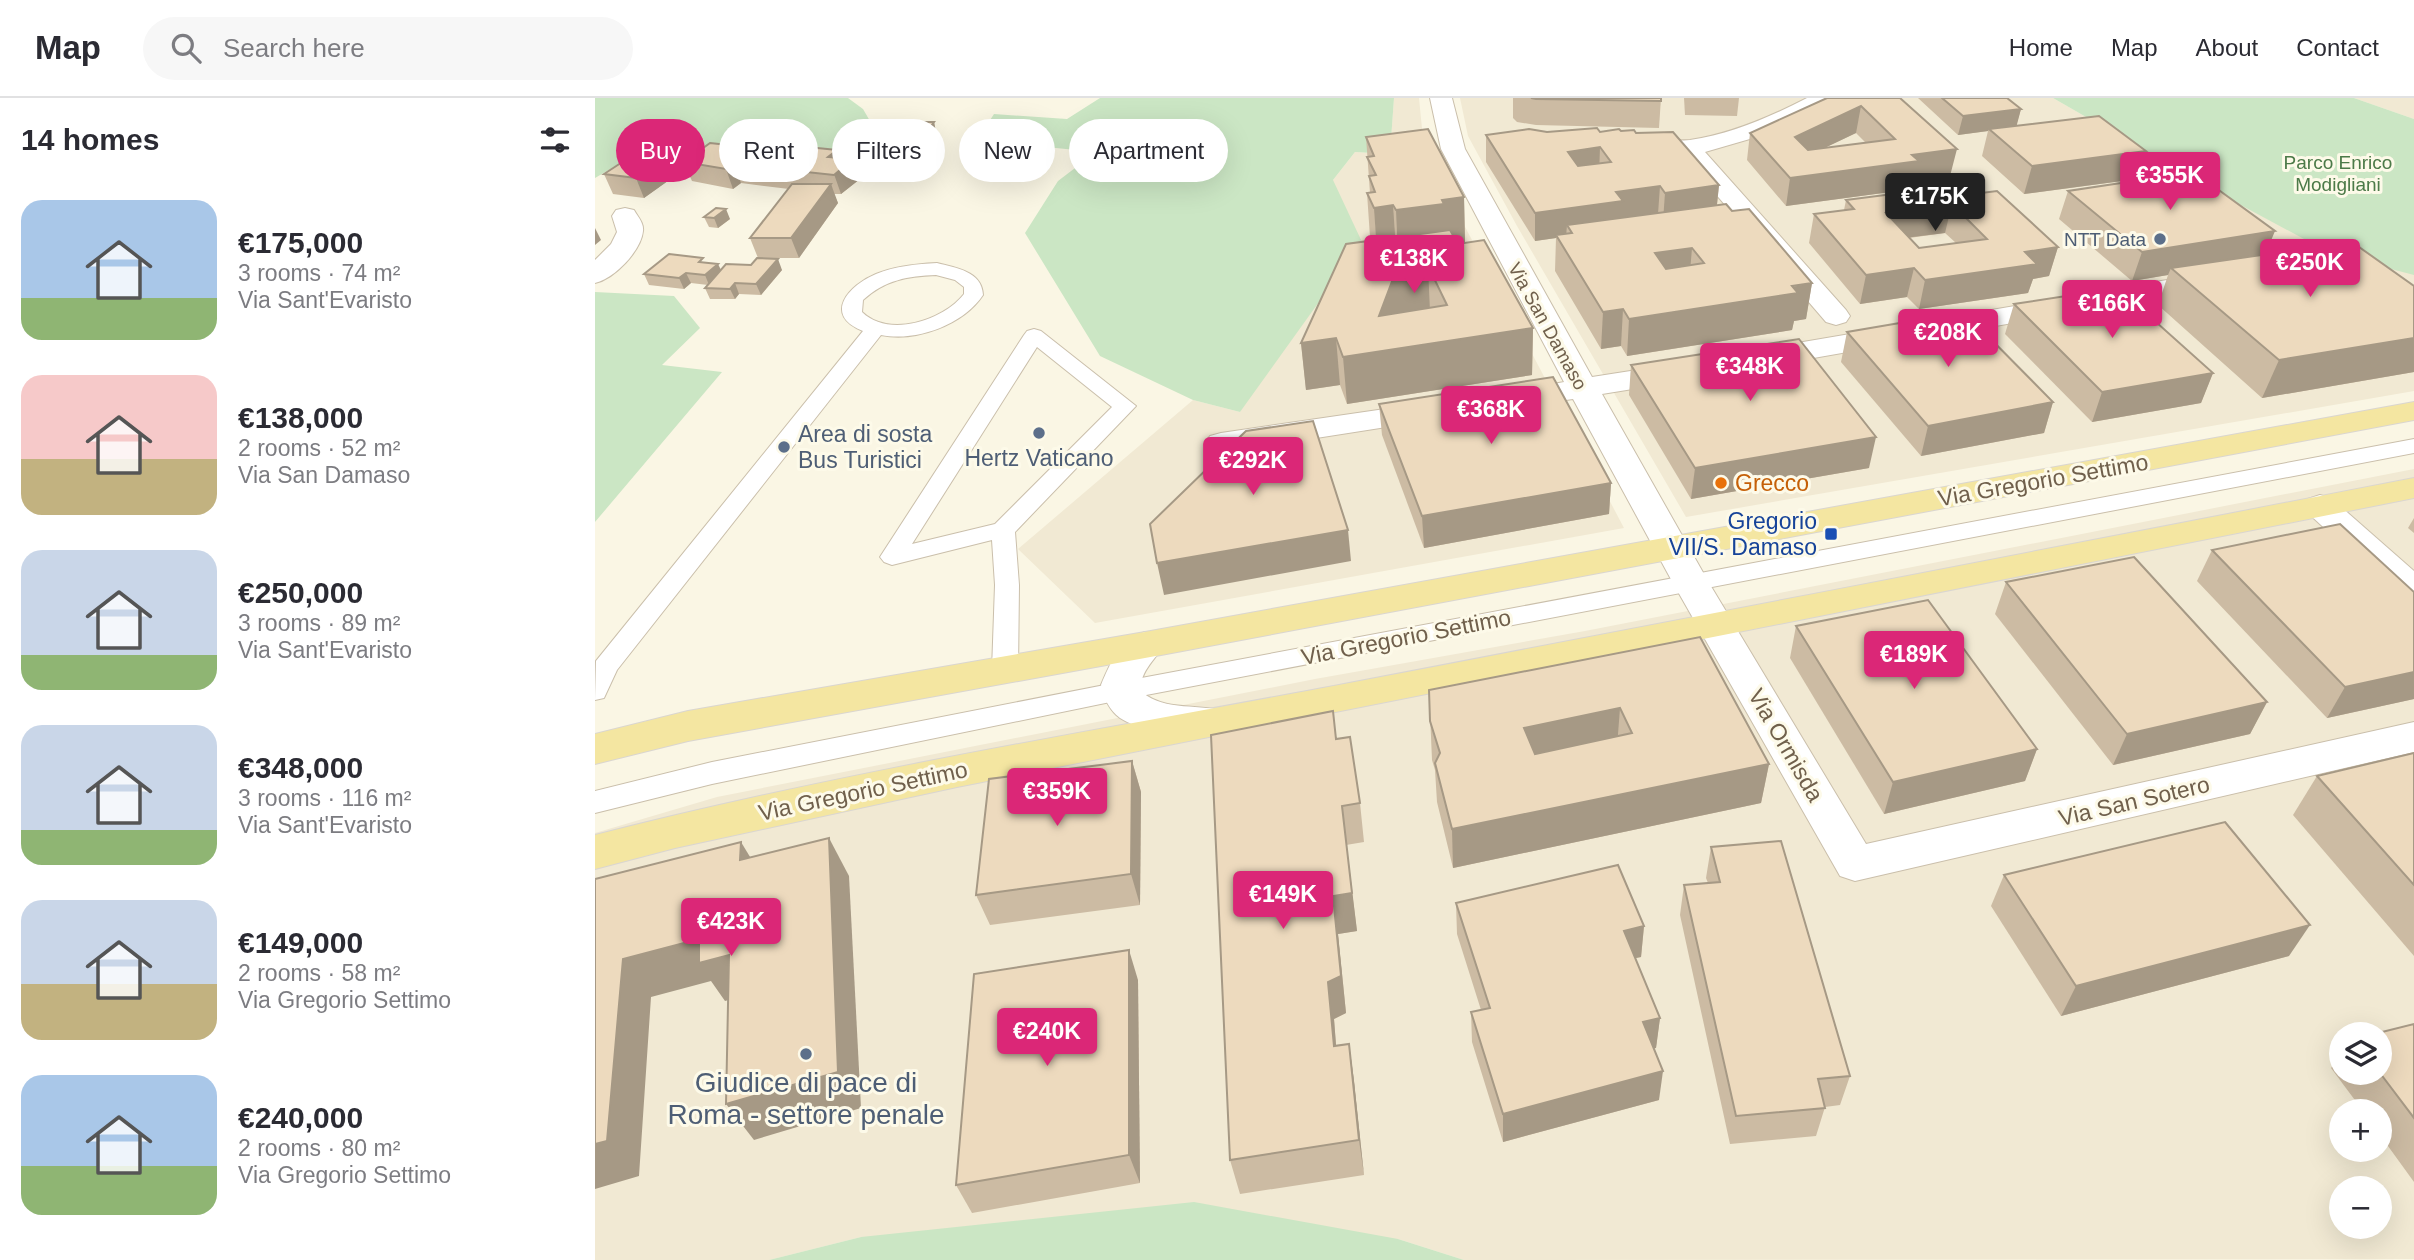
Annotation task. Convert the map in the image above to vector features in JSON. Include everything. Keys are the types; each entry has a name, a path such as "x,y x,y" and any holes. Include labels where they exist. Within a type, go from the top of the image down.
{"main road":[{"name":"Via Gregorio Settimo","path":"595,749 688,726 1145,645 2414,411"},
{"name":"Via Gregorio Settimo","path":"595,852 674,831 916,780 2414,488"}],"street":[{"name":"Via San Damaso","path":"1441,98 1582,388 1671,547"},
{"path":"1613,146 1688,147 1741,136 1825,98"},
{"path":"1688,147 1836,316"},
{"path":"595,275 626,243 631,222 625,216"},
{"path":"1529,396 2239,276"},
{"path":"1221,443 1462,407"},
{"path":"2320,506 2414,592"},
{"path":"1671,547 1717,626"},
{"name":"Via Ormisda","path":"1717,626 1855,864"},
{"path":"1120,691 1125,669 1145,645"},
{"name":"Via Gregorio Settimo","path":"1120,691 1128,705 1151,716 1216,722"},
{"name":"Via San Sotero","path":"1855,864 2414,737"}],"lane":[{"path":"937,269 966,278 973,286 974,296 967,306 936,324 894,331 875,329 861,324 852,316 851,307 855,297 865,287 881,279 908,271 937,269"},
{"path":"595,691 605,667 875,329"},
{"path":"1003,530 892,557 1034,335 1125,406 1003,530 1007,585 1005,670"},
{"name":"Via Gregorio Settimo","path":"595,802 712,772 1120,691 2414,446"}],"shaded area":[{"path":"1394,98 1419,98 1424,149 1624,528 1095,623 1018,549 1193,400 1240,412 1333,180 1355,152 1390,154"},
{"path":"1460,98 2053,98 2213,190 2414,274 2414,391 1686,517 1517,226 1468,136"},
{"path":"2354,98 2414,98 2414,119"},
{"path":"2414,469 2414,1259 1464,1260 1398,1239 861,1237 769,1260 595,1260 595,833 717,797 1315,679 1585,631"}],"green space":[{"path":"595,98 848,98 863,109 869,119 832,119 832,152 818,154 818,119 719,119 719,159 705,158 705,119 616,119 616,166 595,178"},
{"path":"1100,98 1394,98 1390,154 1355,152 1333,180 1362,242 1240,412 1193,400 1100,356 1025,233 1058,181 1069,173 1069,182 1228,182 1228,119 1069,119 1069,149 1055,148 1055,119 991,119 994,114 1067,119"},
{"name":"Parco Enrico Modigliani","path":"2053,98 2354,98 2414,119 2414,275 2330,253 2213,190"},
{"path":"595,292 674,296 700,328 662,365 722,372 595,522"},
{"path":"1194,1202 1398,1239 1464,1260 769,1260 861,1237"}],"building":[{"path":"1531,98 1661,98 1661,101 1536,99"},
{"path":"1827,98 1900,98 1957,149 1912,155 1919,161 1790,178 1750,133","holes":["1861,106 1895,139 1808,150 1795,137"]},
{"path":"1942,98 2007,98 2021,109 1963,116"},
{"path":"2099,116 2146,151 2032,166 1989,129"},
{"path":"1597,128 1600,132 1619,129 1634,130 1636,133 1673,132 1719,185 1665,193 1660,186 1616,192 1623,201 1535,213 1486,135 1529,129 1547,132","holes":["1600,147 1611,162 1578,166 1568,152"]},
{"path":"1428,129 1464,197 1442,200 1444,204 1396,210 1393,205 1374,208 1367,193 1375,192 1369,176 1376,175 1367,157 1374,156 1366,137"},
{"path":"710,143 719,144 719,168 705,166 705,147"},
{"path":"818,148 832,149 828,157 832,157 832,175 818,173"},
{"path":"616,166 616,176 604,174"},
{"path":"2194,172 2275,231 2142,252 2068,191"},
{"path":"792,184 831,184 791,238 750,238"},
{"path":"1955,186 1965,195 1997,191 2058,247 2025,252 2037,264 1925,280 1914,268 1866,275 1814,214 1854,209 1846,200","holes":["1952,204 1987,239 1919,248 1886,213"]},
{"path":"1726,204 1732,211 1749,209 1812,283 1792,286 1798,293 1629,319 1623,309 1603,312 1556,235 1572,233 1567,225","holes":["1692,248 1704,263 1666,269 1655,253"]},
{"path":"716,208 726,209 714,218 704,217"},
{"path":"1450,230 1458,244 1484,240 1533,328 1343,357 1336,338 1301,343 1346,244","holes":["1428,266 1447,305 1379,316 1396,271"]},
{"path":"2352,242 2414,286 2414,338 2279,360 2171,268"},
{"path":"669,254 703,258 699,262 718,264 705,275 686,273 679,278 644,274"},
{"path":"757,258 778,259 756,284 735,283 730,289 705,288 726,264 751,265"},
{"path":"2118,288 2213,373 2102,392 2014,304"},
{"path":"1964,312 2053,402 1928,426 1847,332"},
{"path":"1799,339 1876,437 1695,468 1631,365"},
{"path":"1553,377 1611,483 1422,516 1379,404"},
{"path":"1313,421 1348,530 1157,563 1150,524 1246,431"},
{"path":"2340,524 2414,592 2414,672 2345,687 2212,550"},
{"path":"2134,557 2267,702 2127,734 2006,582"},
{"path":"1928,600 2037,749 1893,782 1796,626"},
{"path":"1700,637 1769,764 1452,829 1435,763 1440,753 1430,721 1429,690","holes":["1620,708 1632,733 1535,754 1524,728"]},
{"path":"1333,711 1336,739 1350,737 1360,803 1342,806 1352,893 1333,896 1341,976 1328,982 1334,1046 1349,1044 1359,1140 1230,1160 1211,735"},
{"path":"2414,753 2414,885 2317,776"},
{"path":"1132,761 1131,874 976,895 989,779"},
{"path":"2225,822 2310,925 2076,986 2004,875"},
{"path":"829,838 838,1072 726,1104 729,955 699,963 699,939 623,959 607,1141 595,1144 595,879 741,842 740,860"},
{"path":"1781,841 1850,1076 1818,1079 1825,1108 1736,1116 1684,885 1720,882 1711,847"},
{"path":"1618,865 1644,926 1624,931 1660,1018 1643,1022 1663,1071 1503,1114 1471,1012 1490,1008 1456,903"},
{"path":"1129,950 1129,1155 956,1185 974,974"},
{"path":"2414,1024 2414,1118 2389,1085 2392,1085 2392,1030"}],"place":[{"name":"NTT Data","path":"2160,239"},
{"name":"Hertz Vaticano","path":"1039,433"},
{"name":"Area di sosta Bus Turistici","path":"784,447"},
{"name":"Grecco","path":"1721,483"},
{"name":"Gregorio VII/S. Damaso","path":"1831,534"},
{"name":"Giudice di pace di Roma - settore penale","path":"806,1054"}]}
